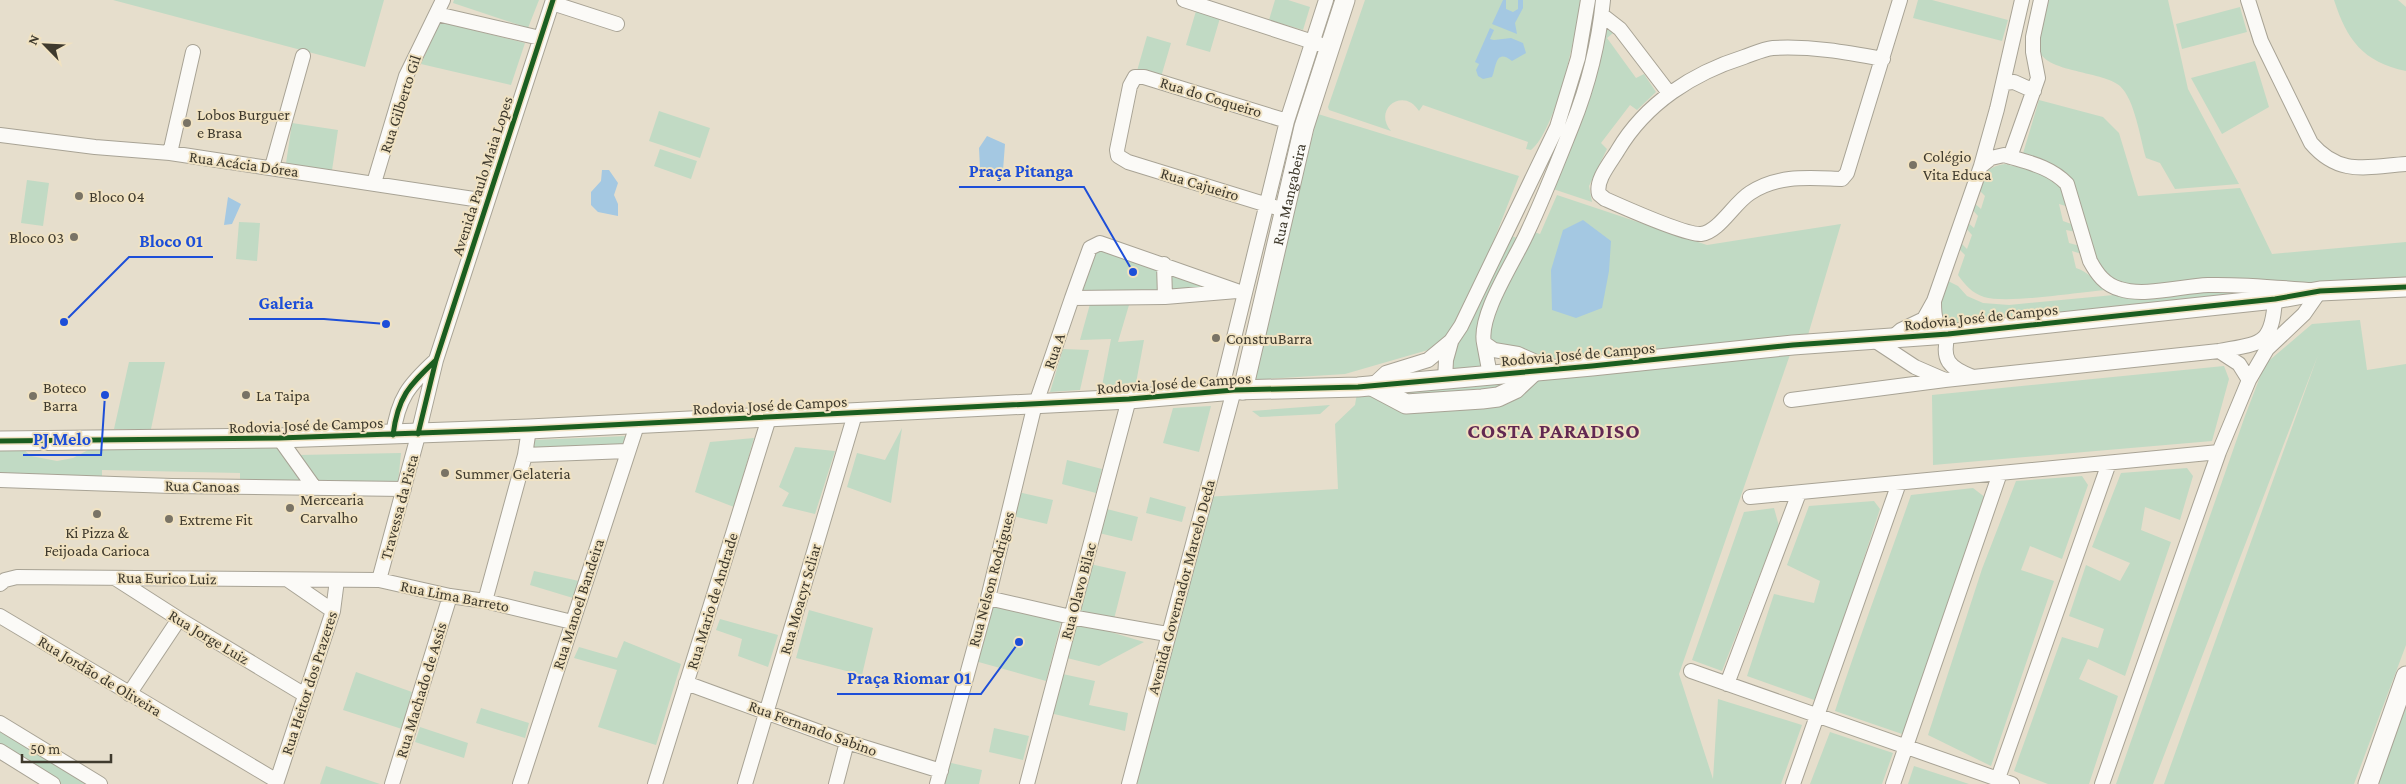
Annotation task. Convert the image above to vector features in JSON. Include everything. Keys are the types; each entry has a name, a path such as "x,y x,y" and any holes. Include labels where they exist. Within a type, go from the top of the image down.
{"main road":[{"name":"Rua Mangabeira","path":"1233,390 1276,207 1304,127 1320,45 1345,0"},
{"name":"Rodovia José de Campos","path":"0,442 418,434 855,414 1129,399 1233,390 1372,386 1533,372 1793,345 1948,334 2275,299 2320,291 2406,287"},
{"path":"1372,386 1406,404 1482,399 1498,397 1515,389 1533,372"},
{"path":"1482,399 1490,389 1490,375"},
{"path":"1445,380 1456,400"},
{"path":"2368,784 2406,676"}],"street":[{"name":"Rua Gilberto Gil","path":"374,183 406,76 444,0"},
{"path":"1184,0 1320,45"},
{"name":"Avenida Governador Marcelo Deda","path":"1129,784 1167,634 1233,390 1241,291 1276,207 1287,121 1320,45 1326,0"},
{"path":"1372,386 1386,373 1428,360 1451,341 1461,326 1557,127 1568,98 1578,58 1588,0"},
{"path":"1490,375 1482,334 1486,320 1550,179 1586,86 1602,15 1603,0"},
{"path":"1882,59 1821,48 1770,48 1721,64 1669,93 1644,115 1621,146 1600,181 1598,190 1601,198 1682,229 1702,234 1710,232 1733,206 1750,192 1774,182 1795,176 1842,179 1845,176 1882,59 1900,0"},
{"path":"1945,380 1916,367 1882,339 1924,319 1934,301 1981,166 2022,0"},
{"path":"2010,157 2038,78 2033,52 2033,37 2041,0"},
{"path":"2248,0 2261,41 2311,142 2320,153 2339,165 2352,168 2406,164"},
{"path":"552,1 617,24"},
{"name":"Avenida Paulo Maia Lopes","path":"418,434 436,360 552,1"},
{"path":"437,14 540,38"},
{"path":"1602,15 1620,29 1669,93"},
{"path":"170,153 193,52"},
{"path":"272,167 303,56"},
{"name":"Rua do Coqueiro","path":"1118,156 1117,150 1130,86 1135,77 1144,77 1287,121"},
{"path":"2003,83 2014,82 2034,91"},
{"name":"Rua Acácia Dórea","path":"0,135 95,147 170,153 486,201"},
{"path":"1981,166 1997,155 2010,157 2047,169 2059,176 2067,184 2093,267 2103,280 2120,290 2133,292 2206,285 2240,285 2320,291"},
{"name":"Rua Cajueiro","path":"1118,156 1128,162 1276,207"},
{"path":"1534,172 1550,179"},
{"path":"1505,235 1515,237 1523,242"},
{"name":"Rua A","path":"1035,404 1090,248 1095,244 1104,244 1164,264"},
{"path":"1165,297 1164,264 1241,291"},
{"path":"1072,298 1165,297 1241,291"},
{"path":"1791,400 1945,380 2261,346 2304,314 2320,291"},
{"path":"2102,784 2219,452 2249,380 2262,340 2274,322 2275,299"},
{"path":"1934,301 1934,319 1937,326 1948,334 1945,352 1949,364 1960,372 1975,378"},
{"path":"1445,380 1446,360 1451,341"},
{"path":"1484,343 1494,350 1518,354 1553,370"},
{"path":"2219,351 2239,364 2249,380"},
{"name":"Avenida Paulo Maia Lopes","path":"393,434 395,417 401,399 410,385 436,360"},
{"path":"1912,384 1917,373 1916,367"},
{"name":"Rua Olavo Bilac","path":"1027,784 1129,399"},
{"name":"Rua Nelson Rodrigues","path":"939,778 988,598 1035,404"},
{"name":"Rua Moacyr Scliar","path":"744,784 855,414"},
{"name":"Rua Mario de Andrade","path":"655,784 769,418"},
{"name":"Rua Manoel Bandeira","path":"520,784 637,425"},
{"path":"485,601 525,455 529,429"},
{"name":"Travessa da Pista","path":"379,580 418,434"},
{"path":"279,438 314,487"},
{"path":"525,455 627,451"},
{"path":"1750,497 2219,452"},
{"path":"1997,782 2109,463"},
{"path":"1893,784 2000,473"},
{"name":"Rua Canoas","path":"0,480 172,486 404,489"},
{"path":"1793,784 1899,483"},
{"path":"1727,684 1798,493"},
{"name":"Rua Eurico Luiz","path":"0,584 5,580 17,577 337,580"},
{"name":"Rua Jorge Luiz","path":"114,578 305,695"},
{"path":"288,580 333,612"},
{"name":"Rua Lima Barreto","path":"337,580 379,580 450,596 485,601 572,622"},
{"name":"Rua Heitor dos Prazeres","path":"276,782 333,612 337,580"},
{"name":"Rua Machado de Assis","path":"392,784 450,596"},
{"path":"988,598 1071,617 1167,634"},
{"name":"Rua Jordão de Oliveira","path":"0,616 276,782"},
{"path":"129,694 179,619"},
{"path":"1691,671 1906,747 1997,782 2012,784"},
{"name":"Rua Fernando Sabino","path":"686,683 767,711 939,778"},
{"path":"0,723 100,784"},
{"path":"836,784 847,742"},
{"path":"0,751 36,780 53,784"}],"green space":[{"path":"113,0 384,0 365,67"},
{"path":"454,0 539,0 528,28 453,3"},
{"path":"1275,0 1288,0 1310,7 1303,30 1269,20"},
{"path":"1365,0 1580,0 1570,57 1557,103 1549,123 1531,150 1526,149 1528,142 1423,105 1419,111 1406,100 1392,103 1388,108 1385,115 1386,123 1391,131 1329,110 1328,107"},
{"path":"1918,0 1932,0 2008,20 2002,41 1913,18"},
{"path":"2049,0 2168,0 2188,89 2239,184 2175,189 2160,163 2146,158 2130,100 2120,86 2100,77 2059,66 2048,61 2041,54 2038,45 2039,34"},
{"path":"2334,0 2398,0 2406,7 2406,71 2378,62 2359,47 2345,27"},
{"path":"2240,7 2247,32 2182,49 2176,24"},
{"path":"1196,11 1220,18 1210,52 1186,45"},
{"path":"440,22 525,43 511,85 421,64"},
{"path":"1606,29 1613,33 1607,38 1636,78 1644,74 1656,92 1637,110 1630,105 1601,143 1607,149 1589,186 1592,202 1553,189"},
{"path":"1147,36 1171,43 1161,77 1137,71"},
{"path":"2255,61 2269,107 2222,134 2191,78"},
{"path":"2039,100 2103,117 2119,133 2138,196 2240,188 2272,254 2406,242 2406,283 2276,289 1942,326 1936,302 1948,281 1958,286 1967,296 1983,303 2009,305 2135,293 2103,280 2067,184 2021,160"},
{"path":"659,111 710,128 700,158 649,141"},
{"path":"1318,114 1519,176 1492,245 1449,333 1428,350 1345,374 1251,380"},
{"path":"292,123 338,130 331,177 285,170"},
{"path":"660,149 697,161 691,179 654,166"},
{"path":"2005,164 2045,175 2059,186 2069,207 2059,204 2063,221 2074,225 2076,232 2066,230 2069,243 2080,246 2082,254 2072,251 2076,268 2106,290 2026,298 1995,299 1976,293 1963,282 1958,275 1965,255 1957,247 1959,241 1967,249 1972,235 1964,226 1966,221 1974,228 1978,216 1970,207 1972,201 1981,209 1985,196 1977,188 1981,178 1995,166"},
{"path":"27,180 49,183 43,226 21,223"},
{"path":"1557,195 1707,245 1841,224 1805,345 1793,346 1679,674 1713,779 1718,699 1802,725 1781,784 1137,784 1172,616 1205,497 1338,489 1335,424 1355,405 1358,387 1445,380 1445,368 1510,235 1521,240 1529,230 1540,234","holes":["1494,350 1552,369 1491,375"]},
{"path":"239,222 260,223 257,261 236,259"},
{"path":"1095,244 1237,291 1072,298"},
{"path":"1090,304 1129,305 1118,342 1144,340 1136,383 1102,386 1111,339 1080,340"},
{"path":"2360,320 2367,370 2406,364 2406,645 2354,784 2164,784 2318,355 2153,784 2116,784 2265,364 2312,324"},
{"path":"1063,349 1089,350 1080,390 1050,392"},
{"path":"129,362 165,362 151,429 114,429"},
{"path":"2224,366 2229,379 2212,441 1933,465 1932,395"},
{"path":"1330,405 1320,414 1260,417 1252,411"},
{"path":"1211,406 1199,452 1163,443 1173,408"},
{"path":"902,428 891,503 847,487 857,453 885,460"},
{"path":"627,436 624,446 530,449 533,440"},
{"path":"279,438 314,487 240,486 240,473 102,470 102,483 0,478 0,441 15,442 31,456 57,461 73,458 105,441"},
{"path":"754,438 734,507 695,492 710,442"},
{"path":"795,447 835,451 815,514 782,506 789,493 779,487"},
{"path":"401,453 398,483 316,480 298,455"},
{"path":"1067,460 1102,469 1096,493 1062,484"},
{"path":"2187,468 2193,476 2180,520 2145,507 2141,530 2171,542 2125,676 2088,659 2079,679 2118,696 2089,784 2048,784 2014,771 2062,637 2098,648 2104,629 2069,616 2086,565 2120,581 2130,563 2092,547 2121,473"},
{"path":"2082,476 2088,485 2062,559 2030,546 2021,570 2054,581 1991,766 1928,735 1982,569 2016,481"},
{"path":"1973,488 1986,498 1905,735 1835,711 1911,495"},
{"path":"1018,492 1053,500 1047,524 1013,516"},
{"path":"1150,497 1186,507 1182,522 1146,513"},
{"path":"1874,501 1880,509 1817,701 1747,676 1774,594 1814,603 1820,581 1787,565 1809,506"},
{"path":"1103,508 1138,517 1132,541 1099,533"},
{"path":"1774,508 1779,526 1722,671 1692,660 1744,512"},
{"path":"1090,564 1126,572 1114,619 1078,610"},
{"path":"534,571 579,581 573,598 530,585"},
{"path":"993,606 1061,622 1046,681 975,661"},
{"path":"809,610 873,628 862,675 796,658"},
{"path":"720,619 778,635 768,667 738,656 742,639 716,630"},
{"path":"1074,621 1144,642 1099,666 1063,657"},
{"path":"624,641 681,664 656,745 598,727 617,670 574,658 579,647 617,658"},
{"path":"356,672 412,692 402,729 343,710"},
{"path":"1058,673 1095,681 1089,705 1128,713 1125,731 1050,713"},
{"path":"2406,694 2406,784 2374,784"},
{"path":"481,708 529,723 525,738 476,723"},
{"path":"0,723 100,784 54,784 0,751"},
{"path":"420,727 468,743 464,758 415,742"},
{"path":"994,728 1029,736 1023,760 989,752"},
{"path":"1830,732 1893,753 1882,784 1810,784"},
{"path":"947,762 982,770 979,784 943,784"},
{"path":"326,766 380,784 320,784"},
{"path":"1914,766 1969,784 1908,784"}],"water":[{"path":"1503,0 1506,0 1506,9 1513,12 1518,9 1518,0 1523,0 1523,8 1515,23 1517,34 1492,24"},
{"path":"1490,28 1494,30 1490,39 1511,38 1523,43 1526,53 1512,61 1502,56 1497,61 1492,77 1483,79 1478,76 1476,70 1479,64 1475,62"},
{"path":"987,136 1005,144 1003,170 980,168 979,148"},
{"path":"602,170 609,170 618,183 614,195 618,204 618,216 598,212 591,205 591,192 601,181"},
{"path":"228,197 241,204 232,224 224,225"},
{"path":"1583,220 1611,241 1609,271 1602,308 1576,318 1552,310 1551,270 1563,230"}],"cycle path":[{"path":"418,434 436,360 553,0"},
{"path":"0,441 279,438 529,429 1129,399 1234,390 1358,387 1592,366 1793,345 1948,334 2275,299 2320,291 2406,287"},
{"path":"393,435 398,410 406,393 436,360"}],"place":[{"name":"Lobos Burguer e Brasa","path":"187,123"},
{"name":"Colégio Vita Educa","path":"1913,165"},
{"name":"Bloco 04","path":"79,196"},
{"name":"Bloco 03","path":"74,237"},
{"name":"Praça Pitanga","path":"1133,272"},
{"name":"Bloco 01","path":"64,322"},
{"name":"Galeria","path":"386,324"},
{"name":"ConstruBarra","path":"1216,338"},
{"name":"PJ Melo","path":"105,395"},
{"name":"La Taipa","path":"246,395"},
{"name":"Boteco Barra","path":"33,396"},
{"name":"Summer Gelateria","path":"445,473"},
{"name":"Mercearia Carvalho","path":"290,508"},
{"name":"Ki Pizza & Feijoada Carioca","path":"97,514"},
{"name":"Extreme Fit","path":"169,519"},
{"name":"Praça Riomar 01","path":"1019,642"}],"district":[{"name":"COSTA PARADISO","path":"1554,431"}]}
